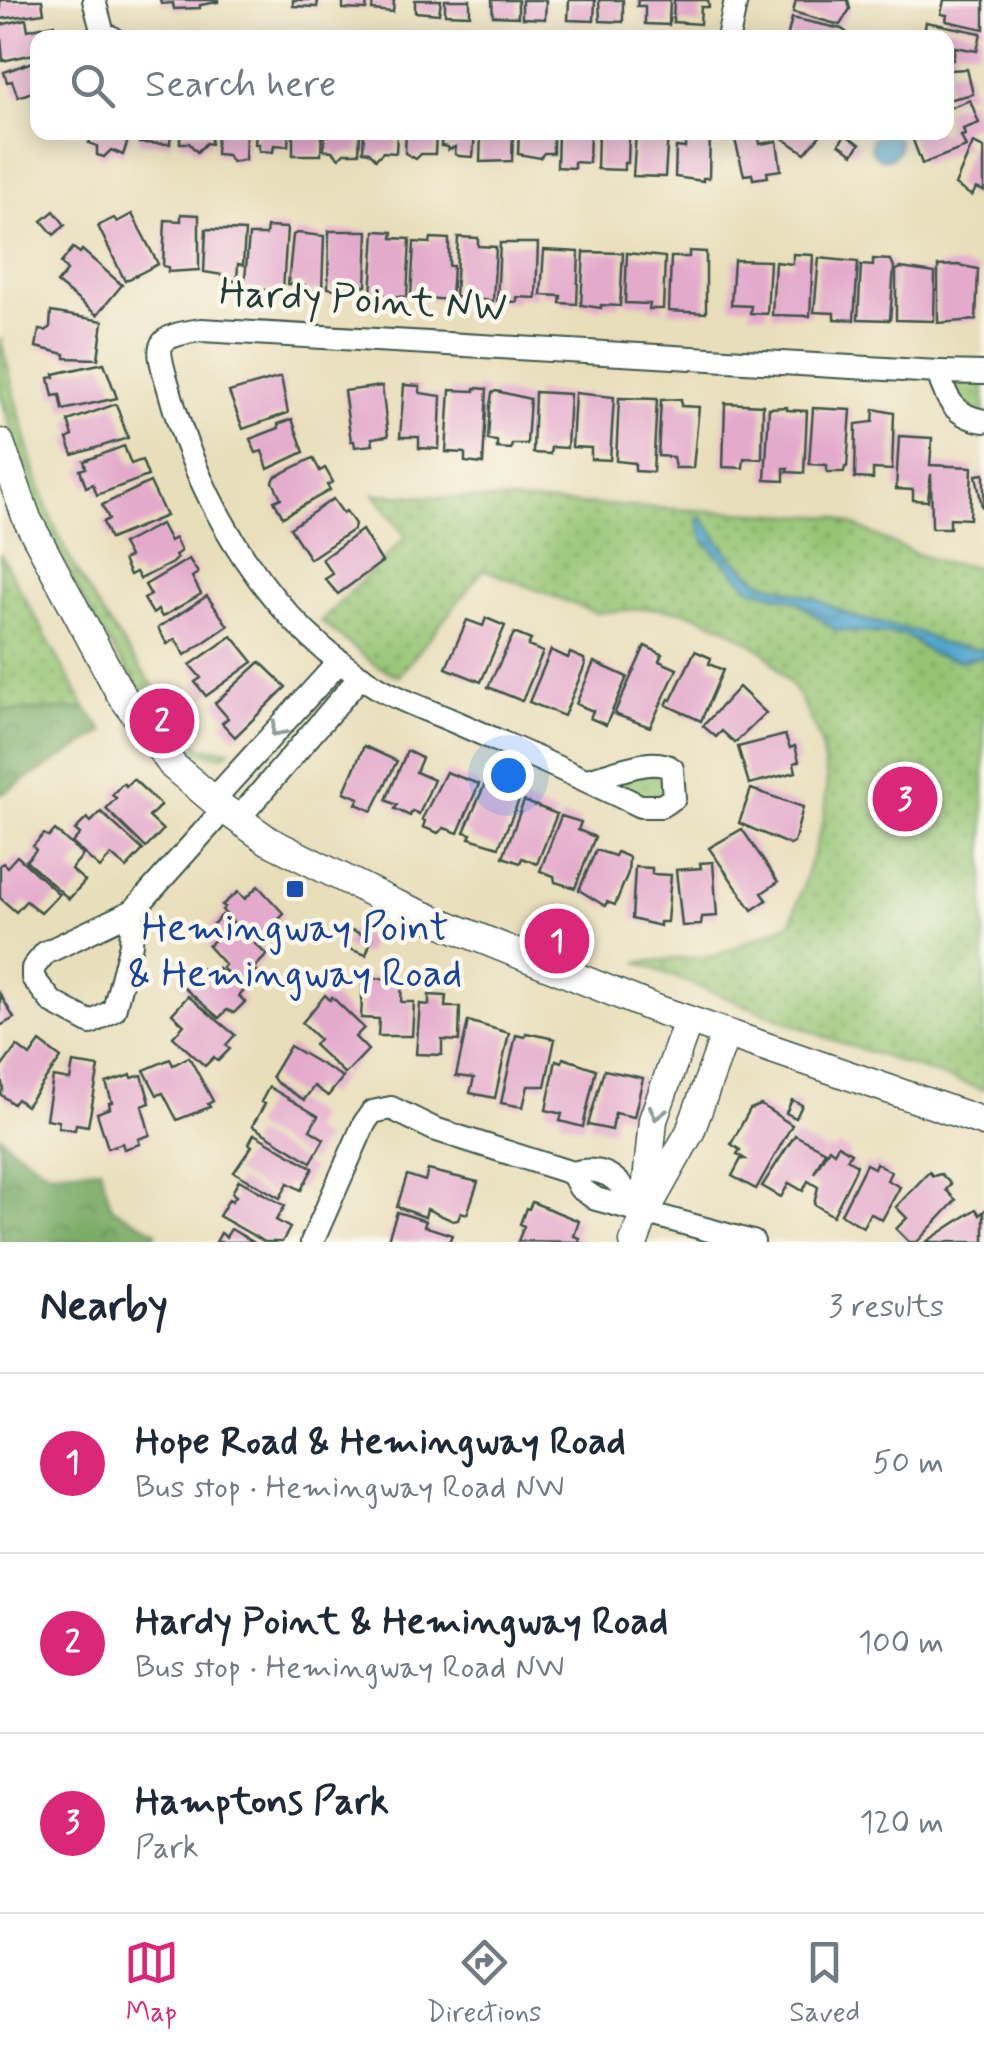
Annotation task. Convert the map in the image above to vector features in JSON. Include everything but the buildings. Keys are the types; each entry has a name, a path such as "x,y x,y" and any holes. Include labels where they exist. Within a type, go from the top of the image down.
{"street":[{"path":"94,0 102,30"},
{"path":"730,30 736,0"},
{"name":"Hardy Point NW","path":"585,780 379,688 315,644 256,577 215,510 173,404 160,356 162,343 170,334 201,330 984,373"},
{"path":"938,372 946,399 970,419 984,421"},
{"path":"0,443 27,519 120,693 173,766 269,841 396,904 688,1021 984,1122"},
{"path":"225,809 340,660"},
{"path":"133,911 130,944 114,1010 91,1023 52,1002 33,978 33,968 45,953 133,911 225,809 361,676"},
{"path":"644,1214 653,1120 688,1021"},
{"path":"634,1242 644,1214 690,1132 724,1035"},
{"path":"312,1242 372,1112 391,1108 434,1129 572,1173 580,1188 596,1199 753,1242"}],"green space":[{"path":"0,338 40,487 78,573 115,633 200,747 230,750 223,756 194,751 155,711 97,626 37,510 0,393"},
{"path":"984,378 984,416 962,406 947,379"},
{"path":"374,494 836,517 914,553 984,568 984,650 942,644 918,632 856,618 818,600 758,580 731,557 701,517 698,522 750,588 797,601 835,630 905,635 932,654 960,661 984,657 984,1090 830,1039 637,962 716,956 791,923 824,819 827,780 820,740 799,696 766,653 725,627 684,611 650,608 596,613 484,569 399,676 375,665 321,621 406,537"},
{"path":"0,553 86,709 0,711"},
{"path":"86,709 104,732 0,795 0,711"},
{"path":"672,769 661,806 603,781"},
{"path":"0,1135 49,1172 100,1168 112,1208 157,1232 151,1242 0,1242"}],"water":[{"path":"872,140 898,140 898,150 890,158 880,158 872,150"},
{"path":"701,516 731,557 758,580 818,600 856,618 918,632 942,644 984,650 984,657 960,661 932,654 905,635 835,630 797,601 750,588 704,541 698,522"}],"place":[{"name":"Hardy Point & Hemingway Road","path":"162,721"},
{"name":"Hamptons Park","path":"905,799"},
{"name":"Hemingway Point & Hemingway Road","path":"295,889"},
{"name":"Hope Road & Hemingway Road","path":"557,941"}]}
